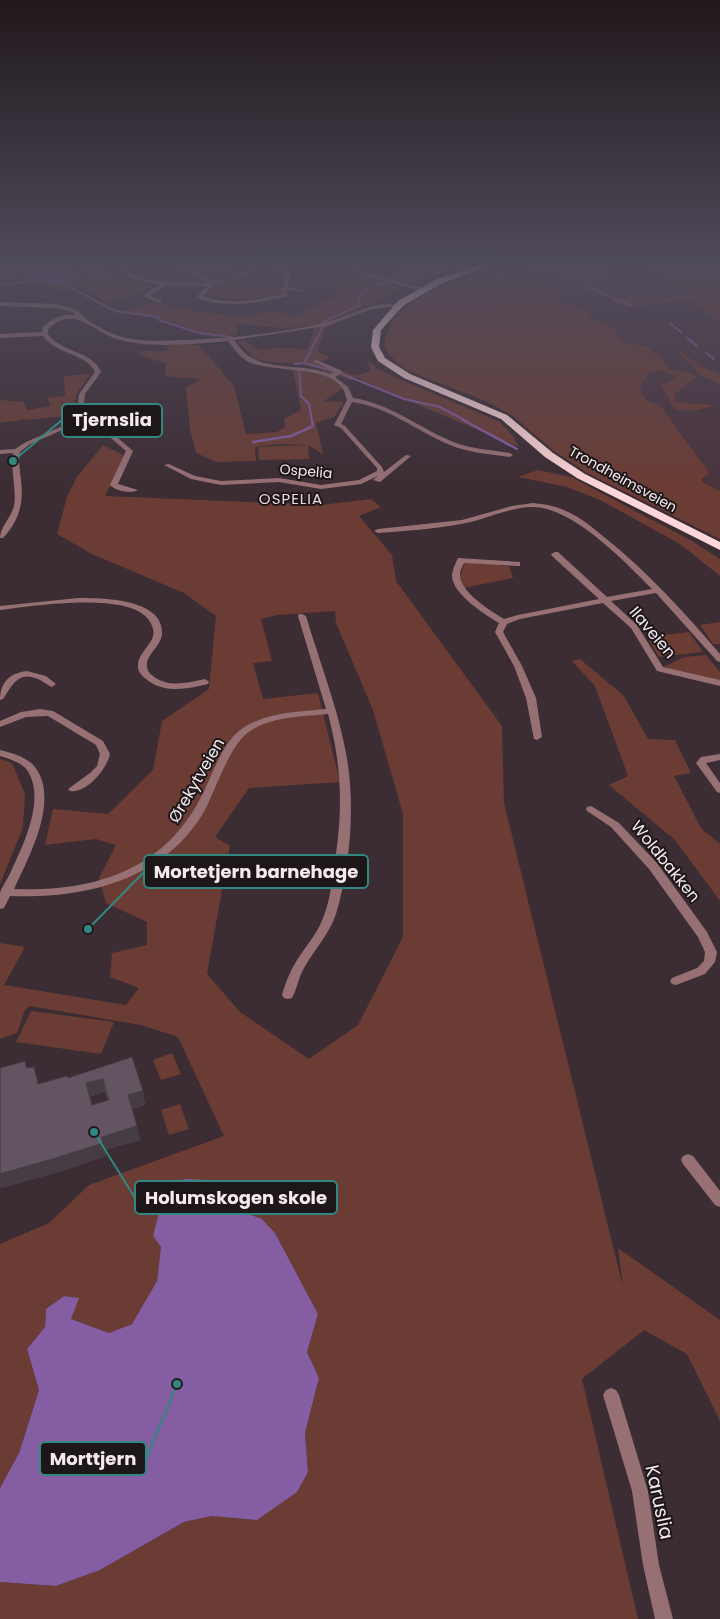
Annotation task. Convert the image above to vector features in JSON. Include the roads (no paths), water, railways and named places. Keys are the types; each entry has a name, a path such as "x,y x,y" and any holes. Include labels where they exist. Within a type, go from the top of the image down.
{"highway":[{"name":"Trondheimsveien","path":"377,338 376,350 390,366 498,413 574,472 697,537 720,547"},
{"name":"Trondheimsveien","path":"697,537 720,553"}],"street":[{"path":"0,452 17,451 28,443 71,425 78,417 84,391 97,375 97,367 90,361 56,346 48,338"},
{"path":"121,338 170,343 239,338"},
{"path":"230,339 252,361 301,368 330,377 344,386 350,400 364,402 390,412 461,447 510,455"},
{"path":"315,361 340,372 330,377"},
{"name":"Ospelia","path":"167,465 192,478 221,483 279,480 329,488 361,482 380,472 380,468 343,428 337,425 350,400"},
{"path":"81,405 103,408 101,427 130,451 114,485 118,488 134,490"},
{"path":"0,536 12,523 18,506 19,484 15,463 17,451"},
{"path":"361,482 376,481 408,456"},
{"path":"378,531 448,527 518,507 553,507 569,515 609,545 691,623 720,659"},
{"name":"Ilaveien","path":"555,554 602,600 634,627 660,669 720,683"},
{"path":"517,564 461,560 456,576 457,583 483,610 503,622 602,600 658,590"},
{"path":"0,608 76,600 110,602 138,608 149,615 158,630 157,637 143,662 142,668 144,673 155,682 171,686 205,682"},
{"path":"288,995 290,982 299,964 327,923 344,837 345,775 341,750 302,616"},
{"path":"503,622 499,632 518,666 531,698 538,737"},
{"path":"0,697 10,680 23,675 40,676 52,684"},
{"name":"Ørekytveien","path":"6,892 40,893 80,888 108,880 142,865 162,853 184,833 233,743 242,733 253,726 269,720 330,711"},
{"path":"0,724 24,714 40,712 50,714 100,743 105,754 96,776 73,789"},
{"path":"0,753 27,765 33,772 37,787 37,810 33,834 0,905"},
{"path":"720,757 704,759 701,763 720,790"},
{"name":"Woldbakken","path":"591,808 615,825 653,866 703,935 711,952 709,962 701,971 676,981"},
{"path":"688,1160 720,1201"},
{"name":"Karuslia","path":"611,1395 640,1491 651,1565 664,1619"}],"waterway":[{"path":"304,363 317,338"},
{"path":"687,338 697,346"},
{"path":"706,353 714,359"},
{"path":"295,364 304,363"},
{"path":"304,363 334,371"},
{"path":"299,369 301,396 309,404 312,421"},
{"path":"342,374 404,399 440,407 466,421"},
{"path":"253,442 291,436 313,426 312,420"},
{"path":"463,420 517,449"}],"place":[{"name":"Tjernslia","path":"13,461"},
{"name":"Mortetjern barnehage","path":"88,929"},
{"name":"Holumskogen skole","path":"94,1132"},
{"name":"Morttjern","path":"177,1384"}],"district":[{"name":"OSPELIA","path":"291,499"}]}
